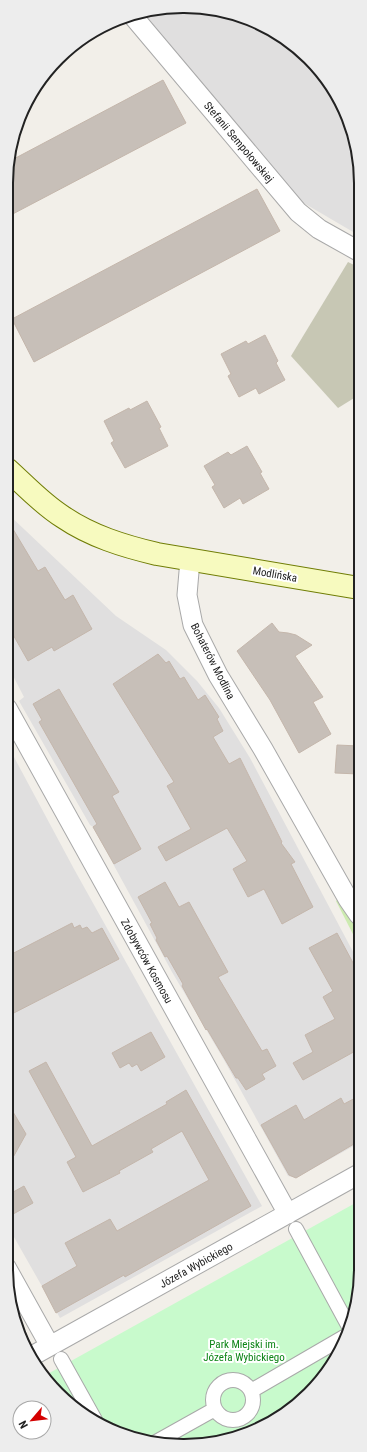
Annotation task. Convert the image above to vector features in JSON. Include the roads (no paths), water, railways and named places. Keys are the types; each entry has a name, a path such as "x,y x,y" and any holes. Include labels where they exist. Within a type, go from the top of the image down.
{"main road":[{"path":"13,474 39,499 63,517 94,534 125,547 190,560"},
{"name":"Modlińska","path":"190,560 354,587"}],"street":[{"name":"Stefanii Sempołowskiej","path":"136,20 298,212 319,229 354,249"},
{"name":"Bohaterów Modlina","path":"190,560 187,595 193,625 218,675 263,749 348,899 354,907"},
{"name":"Zdobywców Kosmosu","path":"13,719 292,1221"},
{"name":"Józefa Wybickiego","path":"37,1355 56,1353 292,1221 354,1178"},
{"path":"292,1221 346,1321"},
{"path":"13,1279 89,1410"},
{"path":"251,1391 338,1341"},
{"path":"236,1380 247,1386 251,1391 253,1403 247,1414 242,1418 236,1420 227,1419 219,1414 215,1409 213,1403 215,1391 224,1382 236,1380"},
{"path":"163,1438 215,1409"}],"park label":[{"name":"Park Miejski im. Józefa Wybickiego","path":"244,1350"}]}
